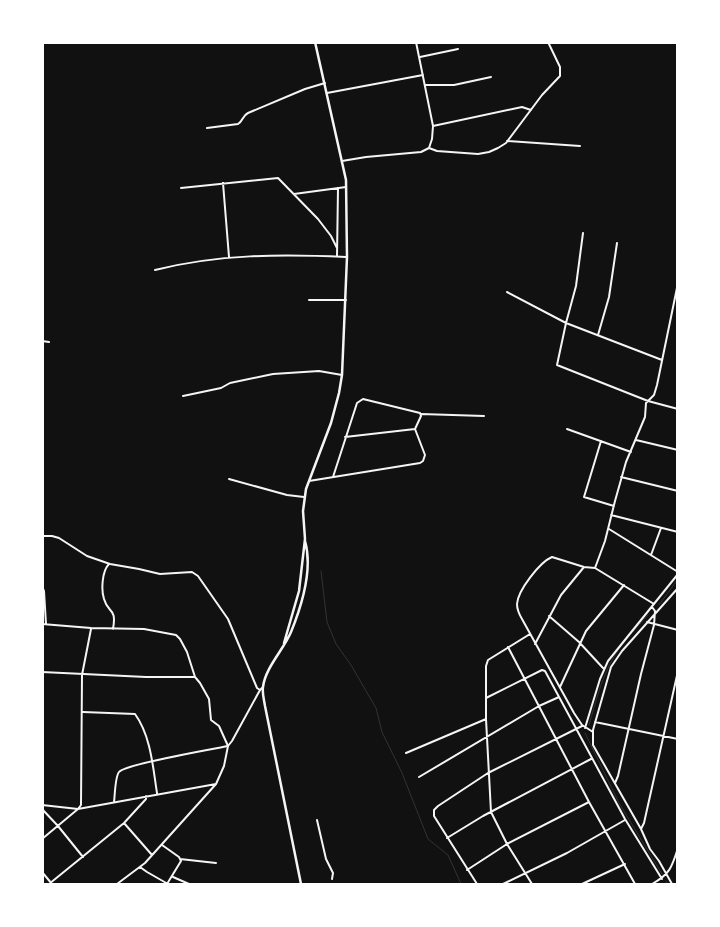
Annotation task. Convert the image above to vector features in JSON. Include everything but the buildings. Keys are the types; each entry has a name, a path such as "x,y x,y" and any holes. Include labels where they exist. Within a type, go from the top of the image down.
{"street":[{"path":"117,884 140,867 162,845 216,784 224,766 228,746 263,687 269,671 291,633 305,588 308,551 305,539 304,497 331,423 339,393 342,375 347,257 346,187 342,161 315,42"},
{"path":"416,42 433,126 430,148"},
{"path":"342,161 421,152 430,148 437,151 484,153 498,148 508,141 561,74 560,67 548,42"},
{"path":"420,57 458,49"},
{"path":"326,93 423,74"},
{"path":"425,85 454,84 491,77"},
{"path":"207,128 238,124 244,115 248,113 305,89 325,83"},
{"path":"433,126 522,107 531,110"},
{"path":"508,141 580,146"},
{"path":"181,188 278,178 318,219 331,236 337,248"},
{"path":"224,183 229,257"},
{"path":"294,194 346,187"},
{"path":"337,257 338,188"},
{"path":"583,234 576,286 557,365 648,401 678,408"},
{"path":"598,336 609,297 618,243"},
{"path":"155,270 229,257 271,255 347,257"},
{"path":"596,568 609,529 622,477 645,417 646,405 654,395 657,385 676,301 678,282"},
{"path":"507,292 566,323 662,360"},
{"path":"309,300 346,300"},
{"path":"42,341 49,342"},
{"path":"183,396 273,374 319,371 342,375"},
{"path":"333,477 356,403 360,400 419,412 421,414 484,416"},
{"path":"309,481 423,461 425,455 415,429 422,416 421,414"},
{"path":"345,437 415,429"},
{"path":"567,429 631,452"},
{"path":"636,440 678,450"},
{"path":"601,441 584,497 614,506"},
{"path":"622,477 678,491"},
{"path":"229,479 287,495 304,497"},
{"path":"612,515 678,532"},
{"path":"651,555 661,528"},
{"path":"585,728 604,669 616,650 678,573 609,529"},
{"path":"42,536 59,538 87,556 110,564 160,574 192,572 198,576 228,619 257,688 260,690"},
{"path":"284,643 299,591 305,539"},
{"path":"593,732 582,725 517,609 517,601 527,581 552,557 584,567 596,568 653,606 655,614 654,625 641,674 630,729 618,776 614,784"},
{"path":"110,564 106,566 104,573 103,598 113,611 115,618 113,629"},
{"path":"535,644 561,595 584,567"},
{"path":"560,687 579,642 596,616 624,585"},
{"path":"42,586 44,592 44,624 91,628 144,629 176,635 184,645 195,677 209,699 211,720 219,726 228,746"},
{"path":"672,884 650,849 593,745 593,732 611,667 622,651 678,588"},
{"path":"549,616 579,642 604,669"},
{"path":"647,622 678,630"},
{"path":"42,838 81,805 82,675 91,628"},
{"path":"530,634 488,660 486,666 486,719 491,812 507,844 532,884"},
{"path":"508,648 589,802 635,884"},
{"path":"486,698 542,670 545,671 591,759 662,879"},
{"path":"42,672 146,678 195,677"},
{"path":"640,829 644,823 678,672"},
{"path":"263,687 265,706 300,884"},
{"path":"419,777 488,738 539,706 559,697"},
{"path":"82,712 135,714 146,738 152,761 156,794"},
{"path":"406,753 486,719"},
{"path":"595,722 678,740"},
{"path":"477,884 434,816 434,810 475,784 488,773 556,740 582,725"},
{"path":"114,802 119,771 152,761 228,746"},
{"path":"447,838 491,812 591,759"},
{"path":"42,805 78,809 216,784"},
{"path":"42,872 51,884 124,823 146,800 146,796"},
{"path":"468,870 507,844 589,802"},
{"path":"42,809 83,857"},
{"path":"504,884 567,853 625,819"},
{"path":"317,820 326,859 333,873 332,879"},
{"path":"124,823 152,855"},
{"path":"162,845 180,859 216,863"},
{"path":"652,884 667,875 676,859 678,848"},
{"path":"140,867 168,884 180,864 180,859"},
{"path":"582,884 625,864"},
{"path":"173,877 188,884"}],"waterway":[{"path":"321,571 327,622 336,644 351,665 376,708 382,732 402,773 428,839 448,855 461,884"},
{"path":"659,605 678,579"},
{"path":"589,725 610,663 622,644 648,615"},
{"path":"585,733 619,803 662,874"}]}
